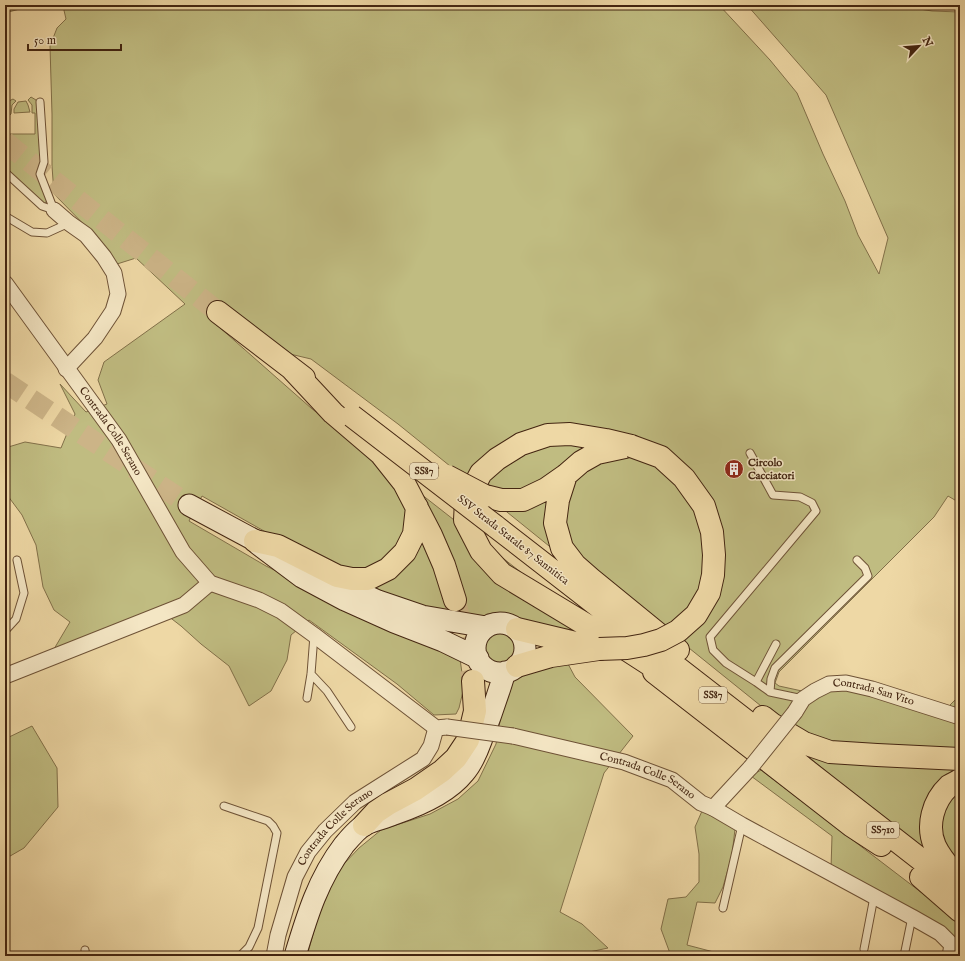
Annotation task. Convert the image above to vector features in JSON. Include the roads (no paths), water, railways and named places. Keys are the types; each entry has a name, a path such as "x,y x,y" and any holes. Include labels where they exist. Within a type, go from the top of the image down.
{"main road":[{"name":"SSV Strada Statale 87 Sannitica","path":"218,312 495,526 617,642 676,666 806,770"},
{"path":"292,369 332,413 381,454 404,483 431,535 444,565 455,600"},
{"path":"352,416 405,444 449,476 485,496 501,500 523,500 546,489 581,462 597,453 631,446"},
{"path":"570,434 631,446 661,457 684,478 704,506 712,532 714,555 713,575 709,594 696,615 678,631 661,640 627,648 502,574 481,551 465,520 466,500 481,473 497,459 521,444 548,435 570,434"},
{"path":"566,475 558,500 555,523 562,548 575,565 772,724 804,743 830,752 960,759"},
{"path":"189,504 255,541 334,581 378,601 422,616 486,627"},
{"path":"255,541 278,546 337,576 352,579 368,579 388,569 406,552 414,534 417,507"},
{"path":"255,541 302,576 345,600 394,622 443,641 478,668 499,673 551,656 617,642"},
{"path":"591,579 617,642 852,826 889,850"},
{"path":"364,825 405,811 427,801 447,790 464,773 476,753 488,725 511,669 522,660 525,652 525,644 518,630 505,623 492,624 486,627 480,633 476,641 475,650 478,668 486,694 488,725"},
{"path":"518,630 617,642 708,703 750,724"},
{"path":"676,666 739,698"},
{"path":"296,956 310,907 321,881 338,853 350,838 376,812 388,804 416,790 442,771 456,758 468,740 474,711 478,668"},
{"path":"806,770 822,788 889,850 960,911"},
{"name":"SS710","path":"806,770 960,890"},
{"path":"960,780 950,786 939,798 930,825 935,845 943,860 960,880"}],"street":[{"path":"54,210 86,235 104,257 114,273 118,294 113,311 95,338 66,369"},
{"name":"Contrada Colle Serano","path":"5,283 119,440 183,552 210,582 259,600 281,611 441,727 513,736 624,762 672,780 701,803 713,808 940,933 952,945 950,956"},
{"path":"5,676 184,605 210,582"},
{"name":"Contrada San Vito","path":"713,808 751,767 795,712 803,699 829,684 846,683 872,688 960,717"},
{"name":"Contrada Colle Serano","path":"274,956 278,935 295,877 308,852 325,831 355,802 423,760 441,727"}],"lane":[{"path":"40,102 44,162 40,174 54,210"},
{"path":"5,172 42,206 54,210"},
{"path":"5,216 32,232 47,233 69,223"},
{"path":"750,453 773,495 800,498 812,503 816,511 710,637 713,650 726,663 770,692 803,699"},
{"path":"5,631 16,619 24,593 17,560"},
{"path":"770,692 771,679 775,668 868,576 865,568 857,560"},
{"path":"307,698 311,674 314,635"},
{"path":"756,682 776,644"},
{"path":"311,674 327,691 351,727"},
{"path":"224,806 268,821 277,833 258,928 249,947 240,956"},
{"path":"723,908 742,825"},
{"path":"864,949 874,897"},
{"path":"904,956 912,917"}],"tunnel":[{"path":"5,142 218,312"},
{"path":"5,382 189,505"},
{"path":"456,605 473,681"}],"place":[{"name":"Circolo Cacciatori","path":"734,469"}]}
